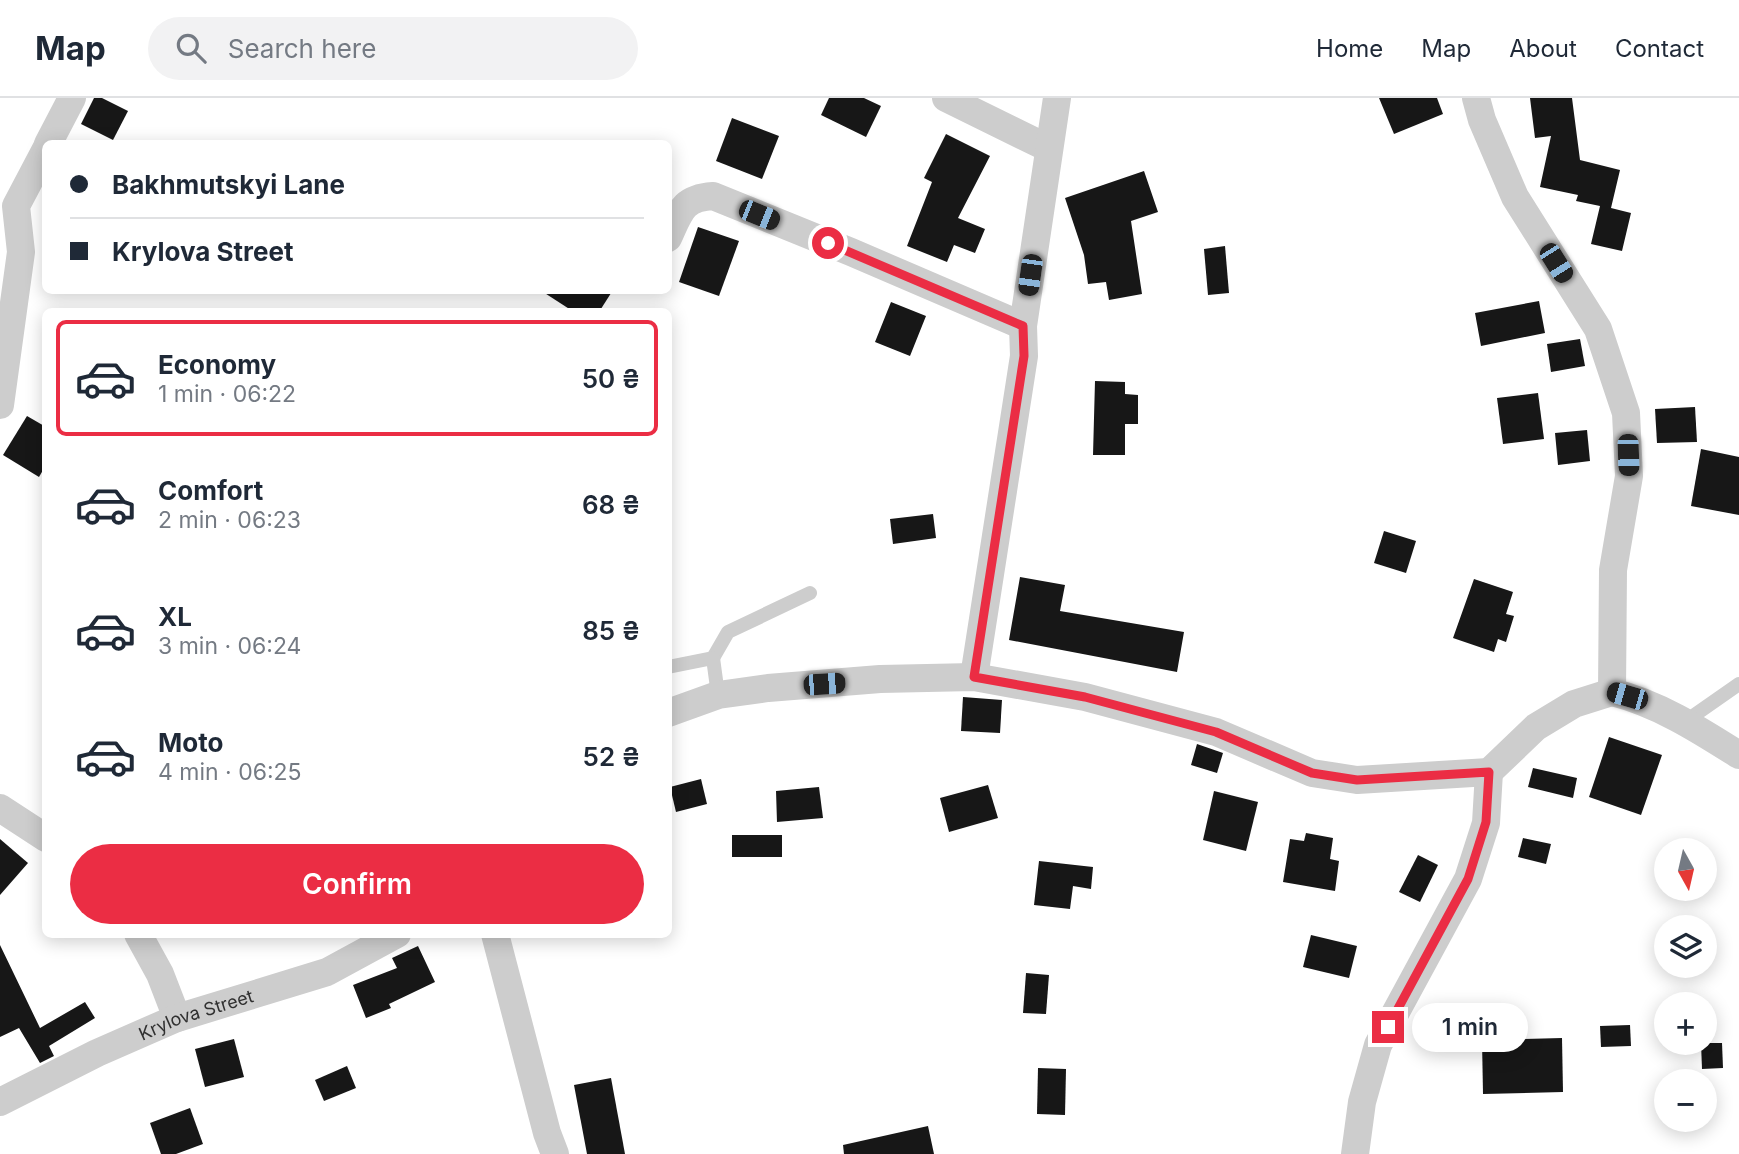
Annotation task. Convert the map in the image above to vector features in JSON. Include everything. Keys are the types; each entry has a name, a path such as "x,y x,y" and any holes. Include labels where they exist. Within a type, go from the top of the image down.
{"street":[{"path":"50,140 72,98"},
{"path":"946,98 1048,148"},
{"path":"974,677 1024,356 1023,326 1057,98"},
{"path":"1476,98 1482,120 1515,197 1598,329 1626,413 1629,476 1613,570 1612,692"},
{"path":"0,405 22,252 8,197 42,154"},
{"path":"672,229 681,210 696,197 713,197 851,252 1023,326"},
{"path":"672,712 718,695 768,688 880,679 974,677 1085,697 1216,732 1312,773 1357,780 1489,772 1536,727 1574,704 1612,692 1641,699 1686,722 1739,755"},
{"path":"1355,1154 1362,1102 1378,1045 1468,879 1486,822 1489,772"},
{"path":"0,808 42,835"},
{"path":"140,938 160,974 177,1018"},
{"name":"Krylova Street","path":"0,1102 97,1053 177,1018 327,972 390,938"},
{"path":"496,938 547,1133 555,1154"}],"lane":[{"path":"718,695 713,659 728,632 810,593"},
{"path":"672,666 713,659"},
{"path":"1686,722 1739,684"}],"building":[{"path":"94,98 102,98 128,111 113,140 81,124"},
{"path":"829,98 864,98 881,106 866,137 821,115"},
{"path":"1379,98 1437,98 1443,114 1394,134"},
{"path":"1530,98 1572,98 1580,160 1620,170 1611,208 1631,213 1622,251 1591,244 1600,206 1576,201 1578,195 1540,187 1551,136 1535,138"},
{"path":"732,118 779,136 762,179 716,161"},
{"path":"946,134 990,156 958,218 985,229 975,253 954,245 947,262 907,246 932,182 924,178"},
{"path":"1144,171 1158,212 1131,221 1142,294 1109,300 1106,282 1088,284 1084,255 1065,198"},
{"path":"698,227 739,241 719,296 679,282"},
{"path":"1225,246 1229,293 1208,295 1204,249"},
{"path":"546,294 610,294 602,308 568,308"},
{"path":"1539,301 1545,333 1481,346 1475,313"},
{"path":"891,302 926,316 910,356 875,342"},
{"path":"1580,339 1585,366 1551,372 1547,344"},
{"path":"1095,381 1125,382 1125,394 1138,395 1138,424 1125,424 1125,455 1093,455"},
{"path":"1538,393 1544,439 1503,444 1497,398"},
{"path":"1695,407 1697,442 1657,443 1655,409"},
{"path":"27,416 42,425 42,472 39,477 3,455"},
{"path":"1587,430 1590,461 1558,465 1555,433"},
{"path":"1701,449 1739,457 1739,515 1691,506"},
{"path":"933,514 936,538 893,544 890,519"},
{"path":"1384,531 1416,541 1406,573 1374,563"},
{"path":"1020,577 1065,585 1060,611 1184,632 1177,672 1009,640"},
{"path":"1474,579 1513,592 1506,614 1514,616 1506,642 1498,639 1494,652 1453,638"},
{"path":"963,697 1002,700 1000,733 961,731"},
{"path":"1609,737 1662,755 1641,815 1589,797"},
{"path":"1197,744 1223,753 1217,773 1191,765"},
{"path":"1533,768 1577,778 1573,798 1528,787"},
{"path":"701,779 707,804 676,812 672,786"},
{"path":"988,785 998,818 949,832 940,798"},
{"path":"819,787 823,818 777,822 776,791"},
{"path":"1214,791 1258,802 1246,851 1203,840"},
{"path":"1306,833 1333,838 1330,859 1339,861 1335,891 1283,882 1290,839 1304,841"},
{"path":"732,835 782,835 782,857 732,857"},
{"path":"1523,838 1551,844 1546,864 1518,857"},
{"path":"0,839 28,863 0,895"},
{"path":"1418,855 1438,865 1420,902 1399,892"},
{"path":"1039,861 1093,867 1091,889 1073,886 1070,909 1034,905"},
{"path":"1311,935 1357,946 1349,978 1303,967"},
{"path":"0,945 40,1028 85,1002 95,1018 49,1046 54,1056 40,1063 19,1028 0,1037"},
{"path":"418,946 435,982 389,1004 391,1008 366,1018 353,985 397,968 392,958"},
{"path":"1026,973 1049,975 1046,1014 1023,1013"},
{"path":"1630,1025 1631,1046 1601,1047 1600,1026"},
{"path":"1562,1038 1563,1092 1483,1094 1482,1040"},
{"path":"234,1039 244,1077 205,1087 195,1049"},
{"path":"1717,1043 1722,1043 1723,1068 1702,1069 1701,1055 1717,1055"},
{"path":"347,1066 356,1088 324,1101 315,1080"},
{"path":"1038,1068 1066,1069 1065,1115 1037,1114"},
{"path":"611,1078 625,1154 587,1154 574,1085"},
{"path":"190,1108 203,1144 176,1154 161,1154 150,1123"},
{"path":"928,1126 934,1154 844,1154 843,1145"}],"route":[{"path":"828,243 1023,326 1024,356 974,677 1085,697 1216,732 1312,773 1357,780 1489,772 1486,822 1468,879 1388,1027"}]}
